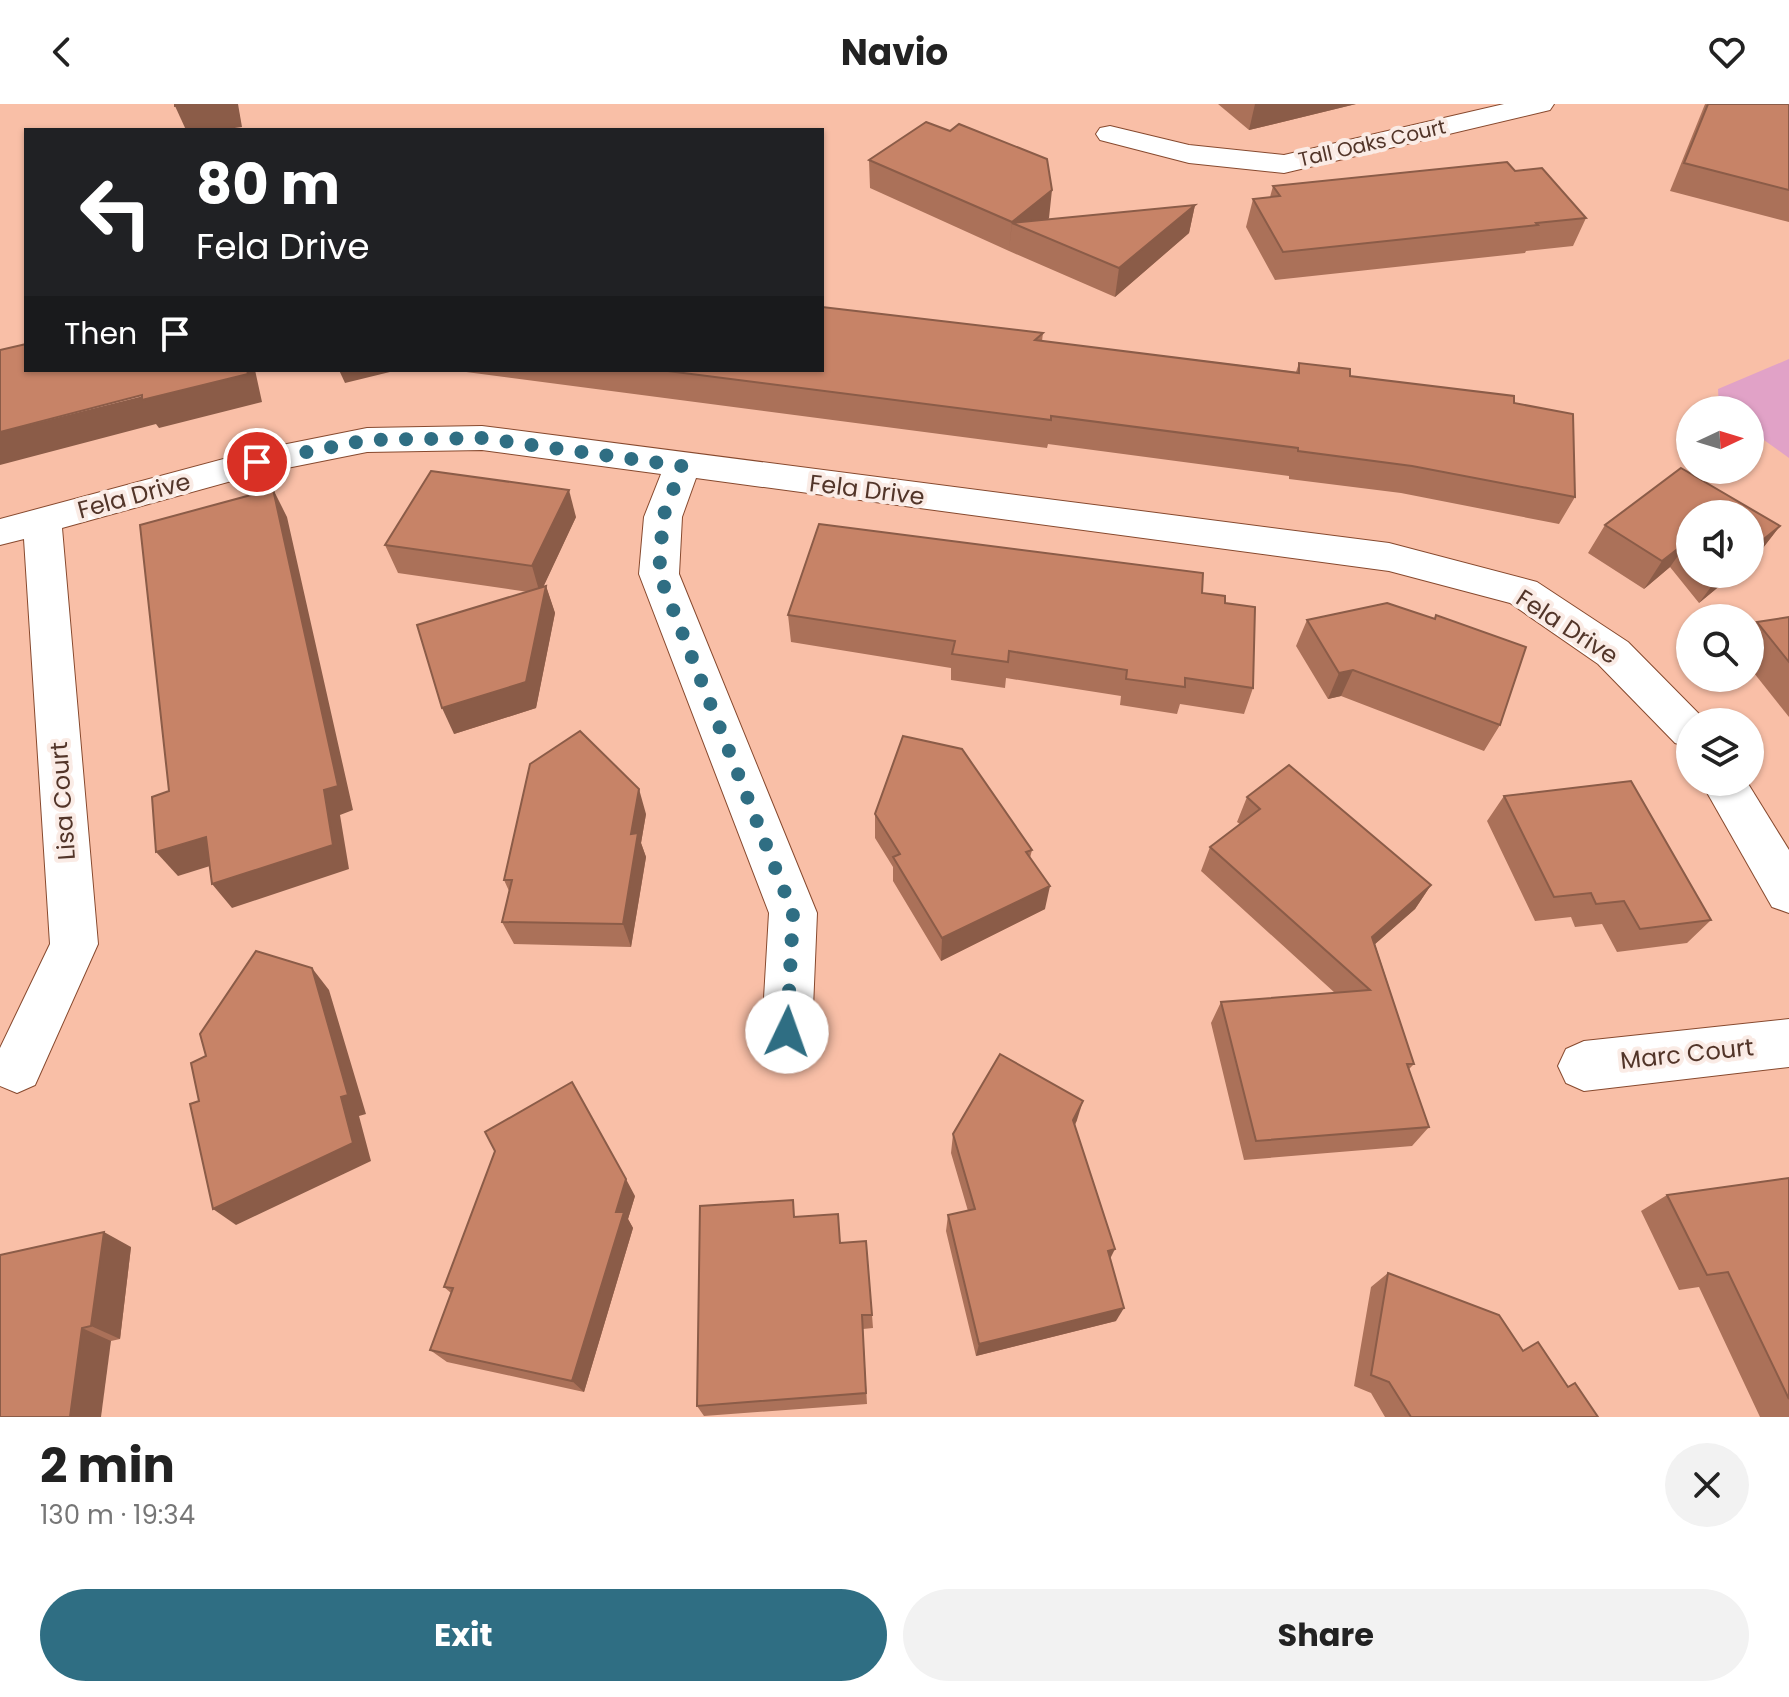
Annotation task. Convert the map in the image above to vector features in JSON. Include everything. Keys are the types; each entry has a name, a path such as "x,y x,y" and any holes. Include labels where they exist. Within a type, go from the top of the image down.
{"street":[{"name":"Tall Oaks Court","path":"1110,134 1189,154 1284,164 1540,104"},
{"name":"Fela Drive","path":"0,532 257,462 367,440 482,438 1389,557 1523,592 1613,653 1676,717"},
{"path":"682,466 663,517 659,574 793,913 787,1032"},
{"name":"Lisa Court","path":"17,1068 74,944 42,521"},
{"path":"1731,796 1789,892"},
{"name":"Marc Court","path":"1584,1066 1789,1043"}],"shaded area":[{"path":"1789,359 1789,458 1764,440 1764,396 1718,396 1718,389"}],"building":[{"path":"1708,104 1789,104 1789,190 1684,163"},
{"path":"926,122 950,131 959,124 1047,159 1052,190 1012,222 869,160"},
{"path":"1507,162 1515,171 1542,168 1586,218 1283,252 1253,199 1280,196 1273,186"},
{"path":"1195,205 1119,268 1012,223"},
{"path":"824,307 1043,333 1035,340 1299,373 1299,363 1350,369 1350,376 1514,396 1514,403 1573,414 1575,497 1412,466 1298,451 1298,448 1051,416 1051,420 676,372 824,372"},
{"path":"24,344 24,372 248,374 142,400 142,395 0,432 0,350"},
{"path":"431,471 569,490 532,566 385,545"},
{"path":"1676,472 1676,484 1708,484 1736,500 1676,500 1676,550 1662,561 1605,525"},
{"path":"273,489 338,786 324,790 333,845 212,884 206,837 156,852 152,797 169,791 140,525"},
{"path":"1764,517 1780,526 1764,539"},
{"path":"819,524 1203,573 1202,593 1225,596 1225,603 1255,607 1253,688 1185,678 1185,687 1126,679 1127,670 1009,651 1008,662 952,654 955,641 788,615"},
{"path":"546,586 526,682 442,708 417,625"},
{"path":"1387,603 1435,619 1436,615 1526,647 1500,725 1353,670 1339,673 1307,620"},
{"path":"1789,617 1789,662 1764,631 1764,621"},
{"path":"580,731 639,789 631,834 638,833 623,924 502,922 512,880 504,880 530,764"},
{"path":"903,736 962,749 1032,850 1026,852 1050,886 942,938 893,857 900,854 875,814"},
{"path":"1289,765 1431,885 1372,937 1414,1064 1407,1064 1429,1127 1256,1141 1221,1002 1370,990 1210,847 1260,809 1247,797"},
{"path":"1631,781 1711,920 1640,929 1624,901 1596,904 1591,893 1554,897 1504,796"},
{"path":"256,951 312,968 348,1095 341,1097 353,1143 213,1209 190,1104 199,1101 191,1063 206,1056 200,1034"},
{"path":"1000,1054 1083,1101 1073,1120 1115,1249 1108,1251 1124,1308 979,1344 948,1215 975,1209 953,1134"},
{"path":"572,1082 626,1179 616,1212 624,1212 572,1381 430,1350 453,1288 444,1287 495,1151 485,1132"},
{"path":"1789,1178 1789,1399 1728,1272 1707,1275 1667,1195"},
{"path":"793,1200 794,1217 838,1214 840,1243 866,1241 872,1315 862,1315 866,1393 697,1406 700,1206"},
{"path":"104,1232 91,1326 82,1328 70,1417 0,1417 0,1255"},
{"path":"1388,1273 1499,1315 1523,1351 1538,1342 1568,1387 1575,1383 1598,1417 1411,1417 1389,1382 1371,1375"}],"route":[{"path":"257,462 367,440 482,438 682,466 663,517 659,574 793,913 787,1032"}]}
